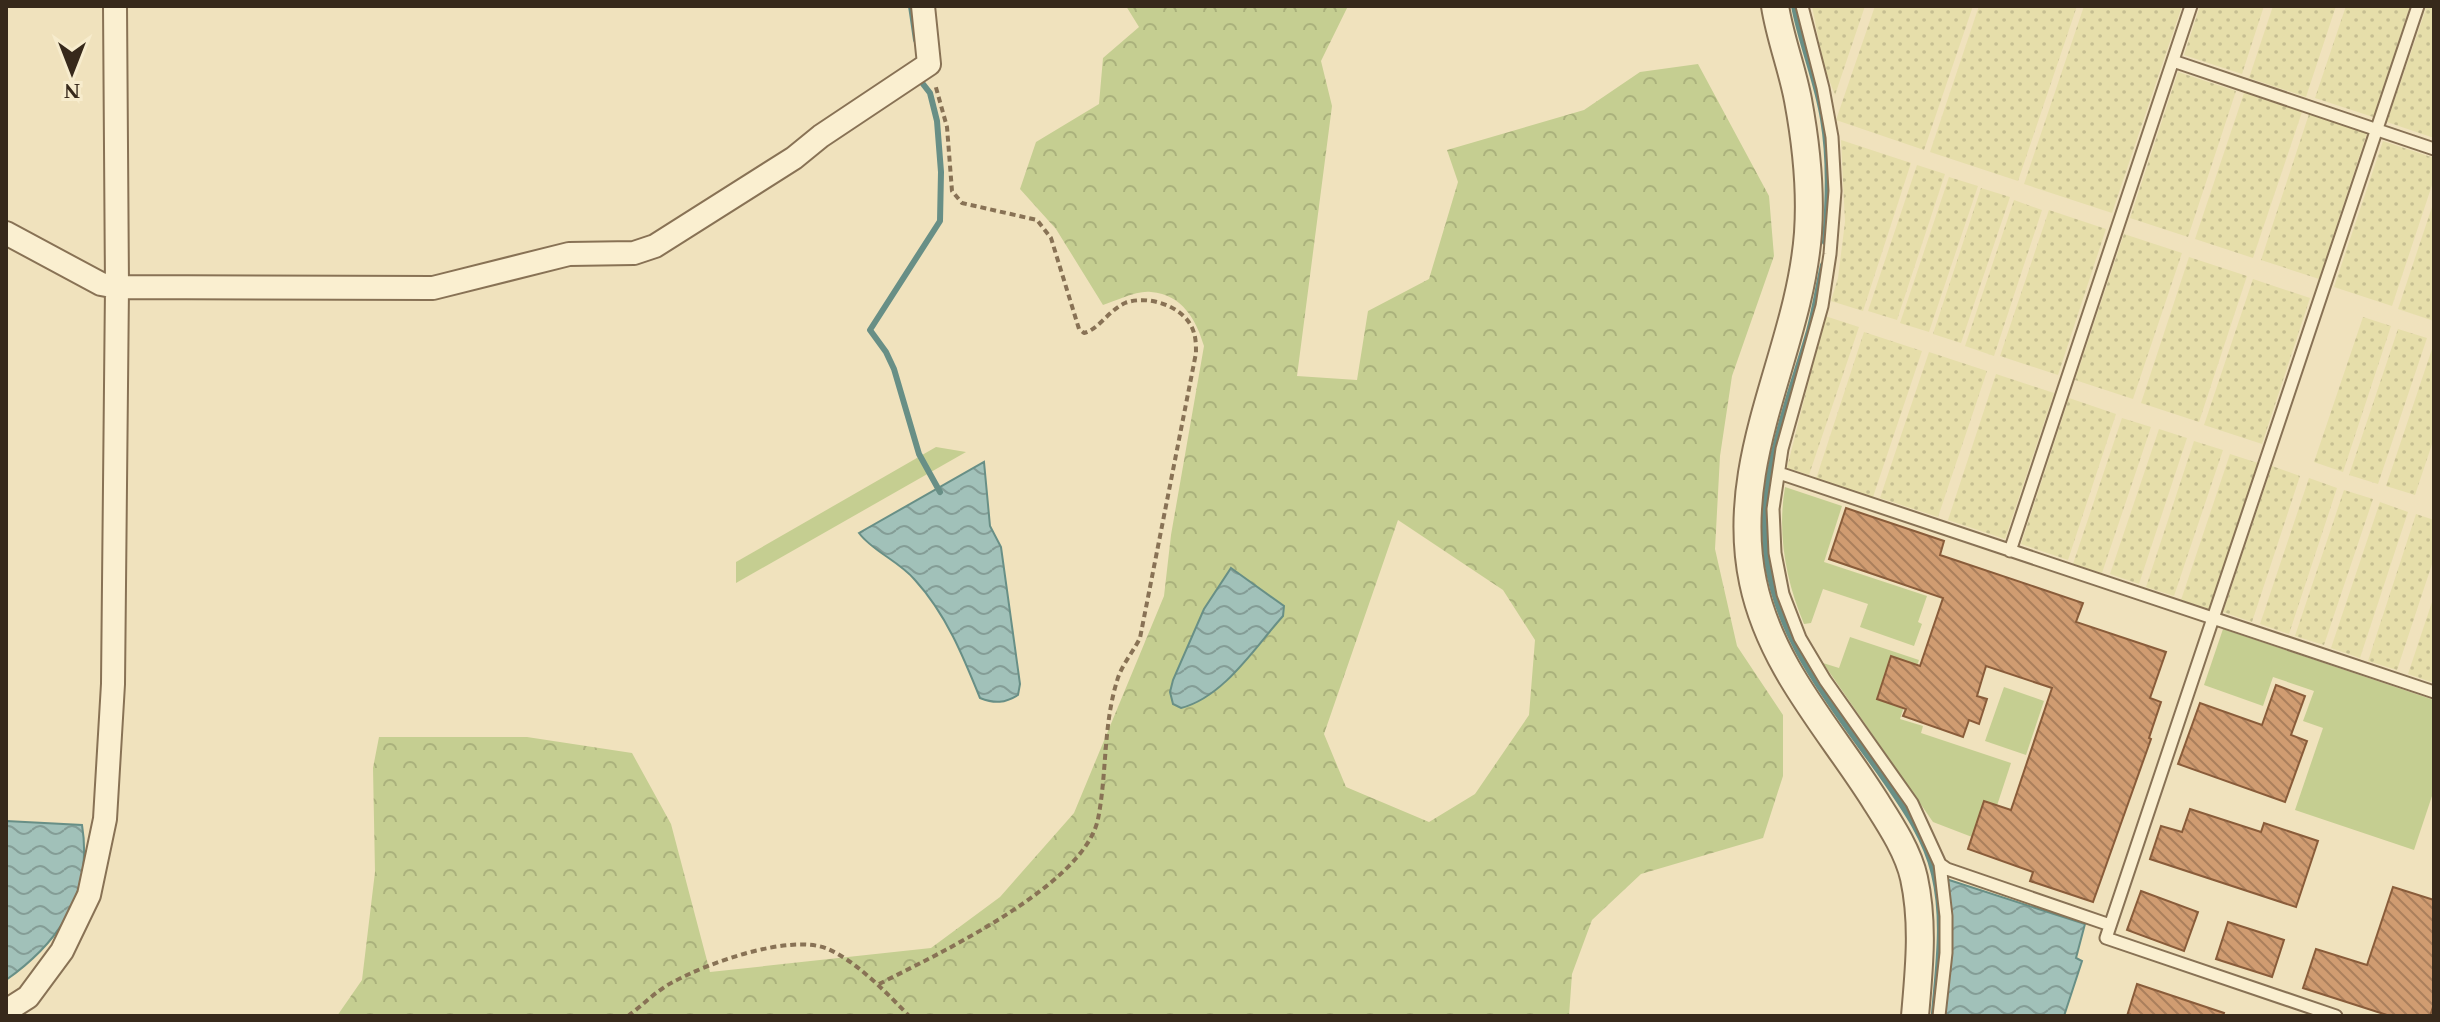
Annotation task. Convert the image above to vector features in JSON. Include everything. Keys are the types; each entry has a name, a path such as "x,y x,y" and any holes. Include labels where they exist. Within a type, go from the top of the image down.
{"street":[{"path":"6,1011 28,997 62,951 89,895 105,819 113,684 117,287 115,6"},
{"path":"6,233 101,284 117,287 433,288 569,254 634,253 655,246 794,158 821,136 929,64 923,6"},
{"path":"1775,6 1798,99 1808,175 1808,232 1800,287 1750,472 1746,526 1753,582 1769,636 1800,694 1855,769 1893,829 1914,875 1921,946 1915,1016"}],"lane":[{"path":"1802,6 1832,137 1835,191 1822,306 1782,449 1773,509 1775,553 1783,594 1800,638 1825,680 1912,803 1940,864 1946,916 1946,953 1939,1016"},
{"path":"2010,551 2191,6"},
{"path":"2336,1016 2106,938 2418,6"},
{"path":"2173,61 2434,149"},
{"path":"1779,473 2434,692"},
{"path":"1940,864 2110,925"}],"path":[{"path":"879,984 948,949 1043,890 1087,845 1097,822 1110,710 1117,678 1140,638 1196,353 1194,331 1179,311 1154,301 1126,303 1104,317 1092,332 1084,333 1076,322 1051,238 1037,220 962,203 952,191 947,127 929,64"},
{"path":"628,1016 672,982 757,950 796,943 827,949 879,984 909,1016"}],"shaded area":[{"path":"1812,6 1865,6 1835,95 1824,67"},
{"path":"1875,6 1973,6 1924,150 1836,120"},
{"path":"1979,6 2077,6 2018,181 1930,152"},
{"path":"2084,6 2182,6 2112,213 2024,184"},
{"path":"2200,6 2264,6 2242,74 2184,55"},
{"path":"2273,6 2336,6 2306,97 2249,78"},
{"path":"2346,6 2410,6 2373,117 2315,98"},
{"path":"2427,6 2434,6 2434,138 2387,122"},
{"path":"2178,72 2236,91 2188,237 2130,218"},
{"path":"2244,93 2302,112 2253,258 2195,239"},
{"path":"2309,114 2367,133 2319,279 2261,260"},
{"path":"1841,140 1911,163 1863,311 1831,301 1838,278 1845,222"},
{"path":"2383,141 2434,158 2434,179 2392,306 2334,287"},
{"path":"1917,165 1945,174 1897,320 1868,311"},
{"path":"1949,177 1978,186 1929,332 1900,323"},
{"path":"1981,188 2010,197 1961,343 1933,334"},
{"path":"2014,200 2042,210 1994,356 1965,346"},
{"path":"2434,201 2434,321 2398,309"},
{"path":"2049,210 2106,229 2058,375 2000,356"},
{"path":"2124,234 2182,253 2133,399 2075,380"},
{"path":"2189,257 2247,276 2199,422 2141,403"},
{"path":"2253,279 2310,298 2262,444 2204,425"},
{"path":"1825,316 1859,327 1809,475 1787,468"},
{"path":"2363,317 2391,326 2343,472 2314,462"},
{"path":"2398,329 2427,338 2378,484 2349,475"},
{"path":"1864,332 1922,351 1873,497 1816,479"},
{"path":"2434,343 2434,438 2415,495 2386,486"},
{"path":"1929,352 1987,371 1938,517 1880,498"},
{"path":"1996,374 2054,393 2005,539 1948,520"},
{"path":"2069,398 2116,414 2068,560 2021,544"},
{"path":"2122,418 2151,427 2102,573 2073,564"},
{"path":"2159,429 2187,438 2139,584 2110,574"},
{"path":"2194,441 2223,450 2174,596 2146,587"},
{"path":"2230,454 2258,463 2210,609 2181,600"},
{"path":"2272,466 2300,476 2252,622 2223,612"},
{"path":"2309,478 2337,488 2289,634 2260,624"},
{"path":"2344,490 2373,499 2324,645 2295,636"},
{"path":"2380,502 2408,512 2360,658 2331,648"},
{"path":"2416,514 2434,520 2434,558 2397,670 2368,661"},
{"path":"2434,596 2434,683 2408,674"}],"green space":[{"path":"1126,6 1348,6 1321,61 1332,106 1297,376 1357,380 1368,311 1429,279 1458,182 1447,150 1584,110 1640,72 1698,64 1769,196 1774,256 1732,376 1720,456 1715,549 1737,646 1783,715 1783,776 1763,838 1641,874 1592,920 1572,974 1569,1016 337,1016 362,980 375,872 373,768 379,737 527,737 632,753 671,824 710,972 931,948 1000,897 1074,813 1164,596 1171,535 1204,346 1192,318 1172,298 1151,292 1139,293 1103,305 1056,229 1020,189 1036,142 1099,104 1103,58 1139,27","holes":["1398,520 1503,590 1535,640 1529,715 1475,794 1429,822 1346,787 1324,734"]},
{"path":"936,447 966,452 736,583 736,562"},
{"path":"1785,487 1842,506 1824,562 1927,596 1914,646 1860,627 1868,604 1823,589 1811,623 1804,624 1792,591 1785,557 1782,522"},
{"path":"2223,629 2434,700 2434,790 2414,850 2295,810 2323,728 2303,721 2314,691 2273,677 2263,706 2204,685"},
{"path":"1850,637 1919,660 1900,719 1923,726 1921,733 2011,763 1985,842 1933,822 1823,663 1839,668"},
{"path":"2004,687 2044,701 2026,755 1985,741"}],"water":[{"path":"984,462 990,526 1001,547 1020,684 1018,695 1000,702 980,698 953,636 926,593 909,573 859,533"},
{"path":"1231,568 1284,606 1283,616 1225,682 1197,702 1181,708 1173,704 1170,692 1173,680 1204,609"},
{"path":"6,821 82,825 84,849 77,893 57,932 6,980"},
{"path":"1946,879 2085,924 2076,958 2082,961 2064,1016 1944,1016"}],"building":[{"path":"1846,508 1944,541 1940,555 2083,603 2076,622 2166,652 2150,698 2161,702 2151,739 2093,902 2030,881 2033,872 1968,849 1984,801 2011,810 2052,688 1986,666 1977,696 1987,699 1979,724 1969,720 1963,737 1903,716 1906,709 1877,699 1891,656 1920,666 1943,598 1829,559"},
{"path":"2276,685 2305,696 2291,735 2307,741 2285,802 2178,764 2200,703 2262,725"},
{"path":"2190,809 2261,832 2264,823 2318,841 2296,907 2150,859 2161,826 2182,832"},
{"path":"2393,887 2434,900 2434,1004 2430,1016 2390,1016 2303,988 2316,949 2367,965"},
{"path":"2141,891 2198,912 2184,951 2127,930"},
{"path":"2228,922 2284,940 2272,977 2216,959"},
{"path":"2137,984 2224,1013 2223,1016 2127,1016"}],"waterway":[{"path":"911,6 916,40"},
{"path":"1794,6 1825,134 1828,181 1825,242"},
{"path":"923,84 930,93 937,121 941,172 940,221 870,330 894,369 919,454 940,492"},
{"path":"1823,265 1811,323 1783,416 1770,473 1765,531 1767,561 1773,591 1796,647 1827,699 1904,809 1930,860 1940,926 1934,1013"}]}
